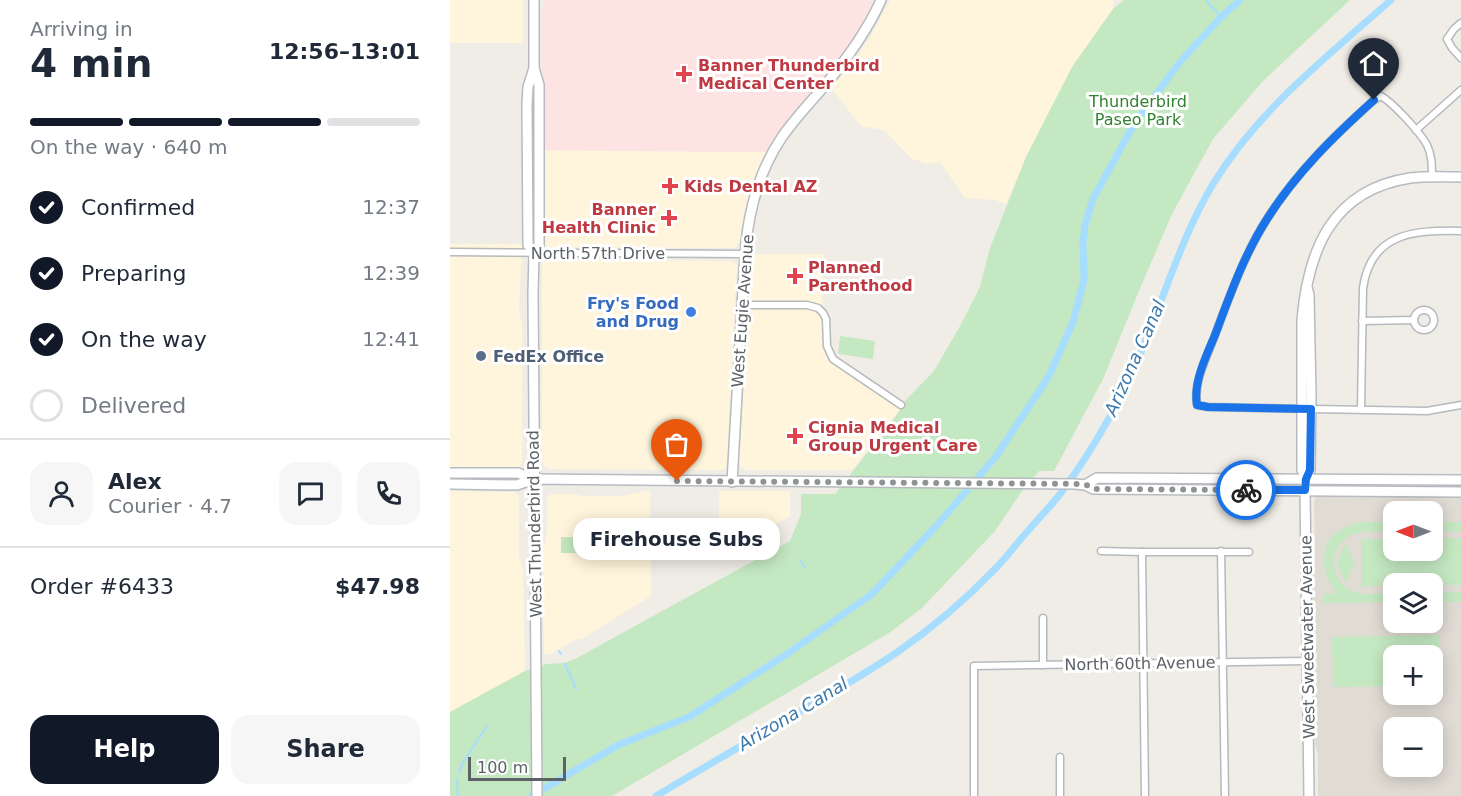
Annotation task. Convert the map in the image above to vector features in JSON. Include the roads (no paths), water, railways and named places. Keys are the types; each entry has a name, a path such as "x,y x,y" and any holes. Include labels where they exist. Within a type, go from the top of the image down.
{"main road":[{"name":"West Thunderbird Road","path":"534,0 534,68 539,85 539,245 534,252 537,796"},
{"name":"West Eugie Avenue","path":"732,482 745,254 748,224 754,201 766,168 786,131 848,57 872,21 880,0"},
{"name":"West Thunderbird Road","path":"534,68 528,87 527,104 528,245 534,252"},
{"path":"527,104 534,118 534,153 539,174"},
{"name":"West Sweetwater Avenue","path":"1309,796 1305,490 1310,470 1302,320 1314,256 1333,222 1363,195 1402,180 1461,177"},
{"path":"450,473 518,474 534,479 732,482 1085,484 1097,478 1461,480"},
{"path":"450,484 517,485 534,479"},
{"path":"1085,484 1093,489 1461,492"}],"street":[{"path":"1461,22 1447,39 1461,58"},
{"path":"1416,130 1461,90"},
{"path":"1432,177 1431,157 1426,144 1416,130 1388,100 1381,96 1374,100 1331,140 1297,177 1267,219 1238,274 1195,394 1197,405 1208,407 1427,411 1461,405"},
{"path":"1361,409 1364,280 1371,263 1394,239 1411,233 1461,231"},
{"name":"North 57th Drive","path":"451,252 745,254"},
{"path":"742,305 807,305 818,308 825,316 827,346 833,359 901,405"},
{"path":"1362,321 1414,320"},
{"path":"1101,551 1249,552"},
{"path":"1221,551 1225,796"},
{"path":"1142,552 1145,796"},
{"path":"1043,618 1043,665"},
{"name":"North 60th Avenue","path":"974,796 974,666 1307,661"},
{"path":"1060,757 1060,796"}],"waterway":[{"path":"1206,0 1221,17"},
{"path":"532,796 618,745 689,717 787,654 872,594 939,523 997,455 1049,376 1073,322 1084,280 1083,243 1085,225 1093,199 1134,124 1179,63 1221,17 1240,0"},
{"name":"Arizona Canal","path":"656,796 896,653 947,614 998,565 1060,494 1111,414 1133,371 1179,254 1203,201 1231,157 1272,108 1391,0"},
{"path":"801,561 805,568"},
{"path":"565,664 576,689"},
{"path":"459,773 462,764 487,726"},
{"path":"457,779 458,796"}],"place":[{"name":"Banner Thunderbird Medical Center","path":"684,74"},
{"name":"Kids Dental AZ","path":"670,186"},
{"name":"Banner Health Clinic","path":"669,218"},
{"name":"Planned Parenthood","path":"795,276"},
{"name":"Fry's Food and Drug","path":"691,312"},
{"name":"FedEx Office","path":"481,356"},
{"name":"Cignia Medical Group Urgent Care","path":"795,436"},
{"name":"Firehouse Subs","path":"677,481"}],"park label":[{"name":"Thunderbird Paseo Park","path":"1138,110"}]}
